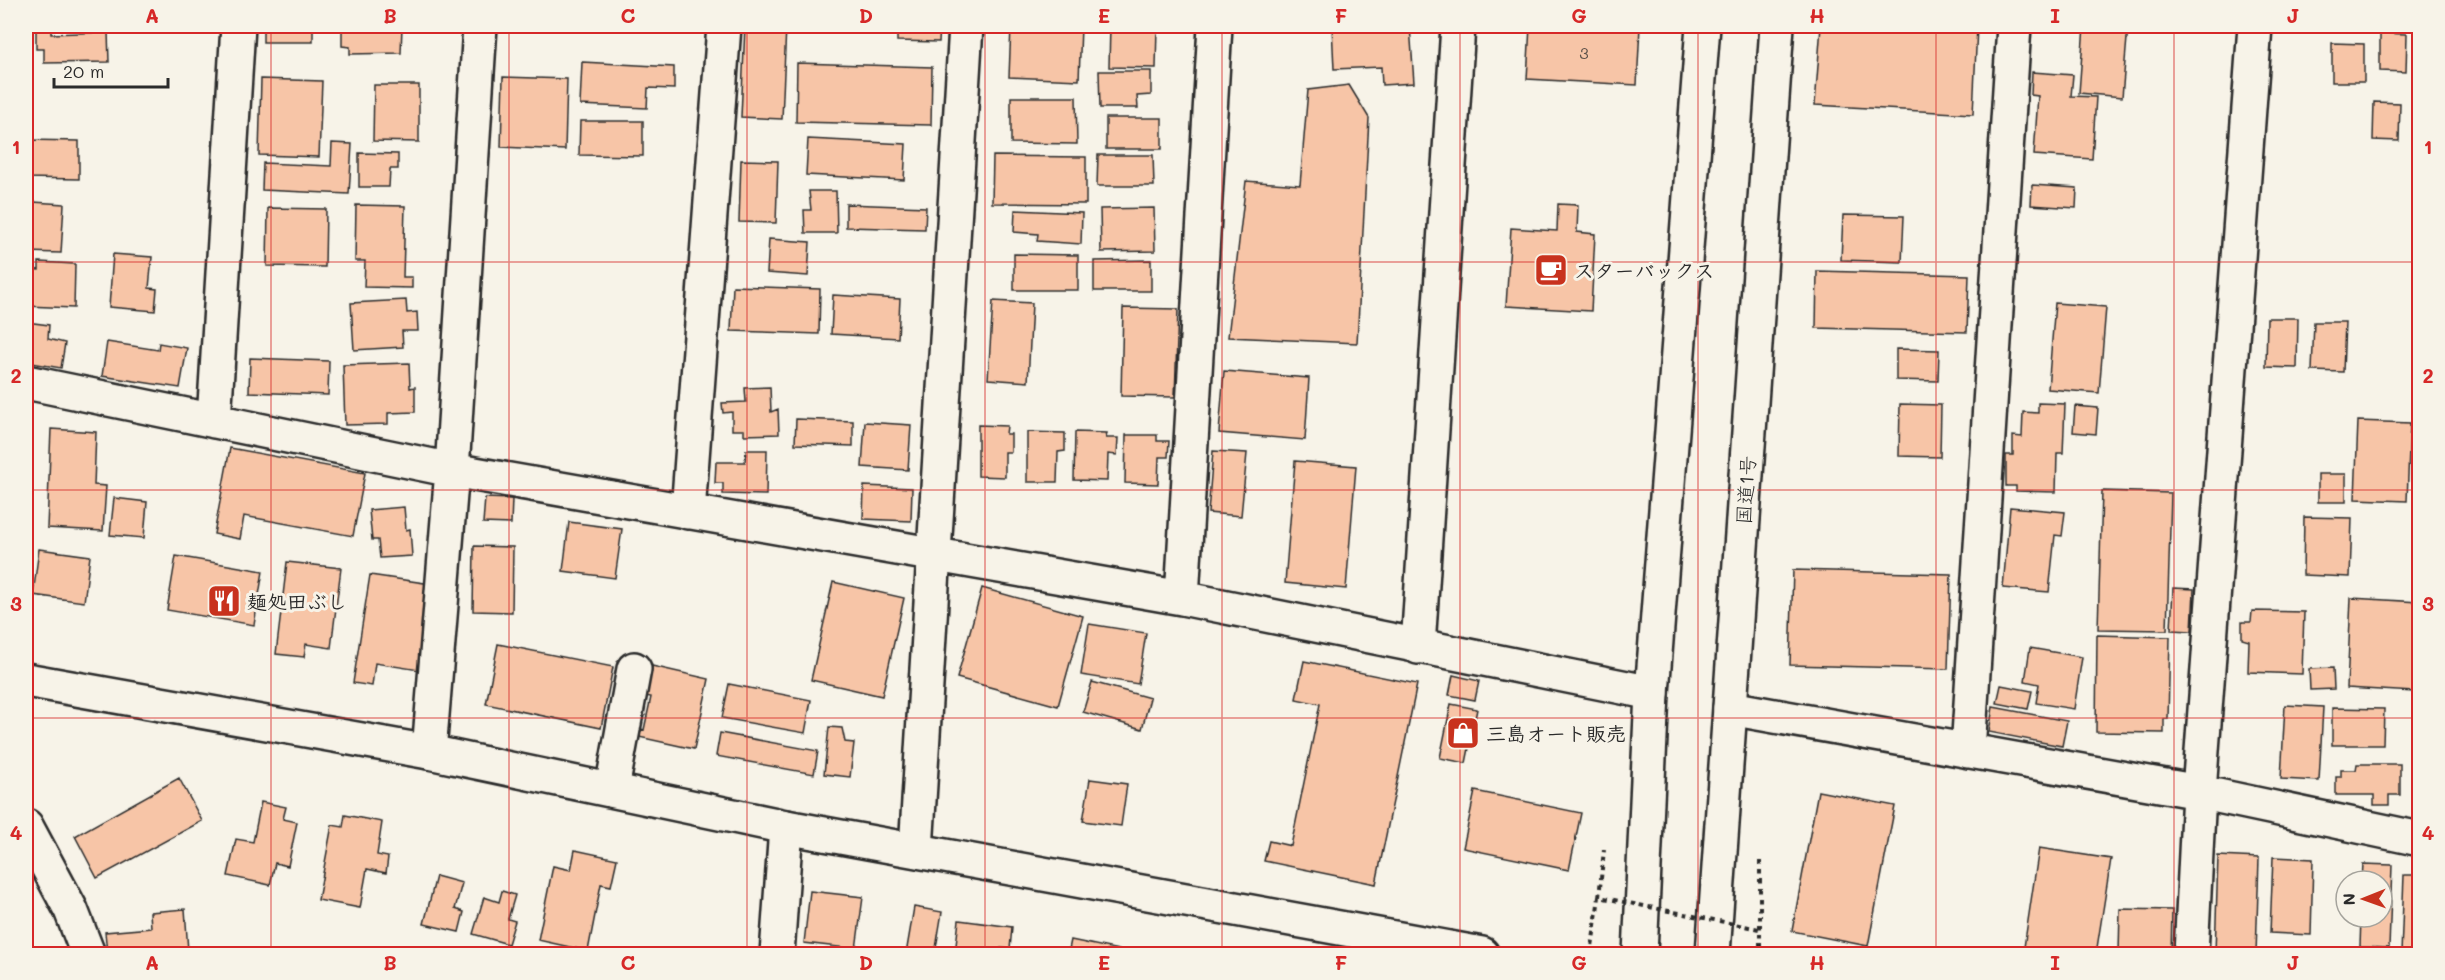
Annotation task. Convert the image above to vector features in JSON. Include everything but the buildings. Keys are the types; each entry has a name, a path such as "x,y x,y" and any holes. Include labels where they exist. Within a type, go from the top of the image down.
{"main road":[{"path":"214,421 238,26"},
{"path":"429,752 452,470 480,26"},
{"path":"688,512 724,26"},
{"path":"916,850 966,26"},
{"path":"1182,598 1215,26"},
{"path":"1418,647 1458,26"},
{"path":"1641,954 1652,693 1703,26"},
{"name":"国道1号","path":"1713,954 1777,26"},
{"path":"1968,751 2014,26"},
{"path":"2191,954 2199,792 2255,26"},
{"path":"26,382 452,470 1182,598 1652,693"},
{"path":"612,789 634,669"},
{"path":"26,680 429,752 612,789 786,828 1482,954"},
{"path":"1730,708 2199,792 2420,838"},
{"path":"26,826 71,910 88,954"},
{"path":"777,954 786,828"}],"path":[{"path":"1591,954 1604,850"},
{"path":"1760,861 1760,954"},
{"path":"1599,897 1759,929"}],"place":[{"name":"スターバックス","path":"1551,270"},
{"name":"麺処田ぶし","path":"224,601"},
{"name":"三島オート販売","path":"1463,733"}]}
